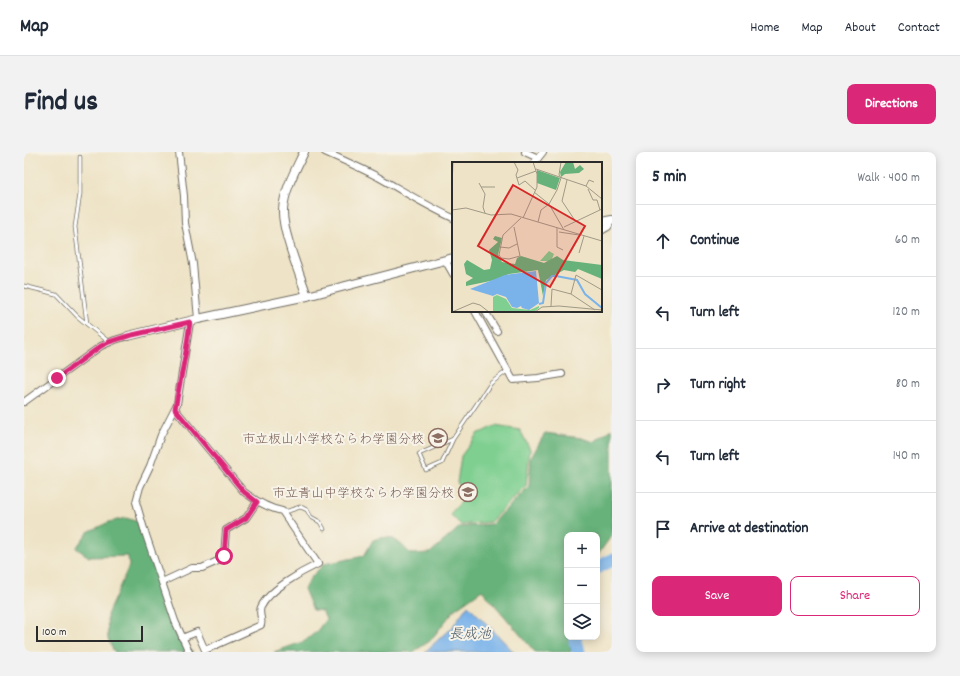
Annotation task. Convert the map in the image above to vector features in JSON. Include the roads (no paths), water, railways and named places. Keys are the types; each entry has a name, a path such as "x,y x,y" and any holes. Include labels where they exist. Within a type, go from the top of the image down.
{"street":[{"path":"179,152 184,196 185,223 193,264 194,321 186,351 175,409 161,436 150,466 140,487 136,502 175,621 189,652"},
{"path":"304,152 285,197 283,211 286,232 307,296"},
{"path":"325,152 363,169 432,208 452,218"},
{"path":"525,152 536,161 543,152"},
{"path":"602,222 612,220"},
{"path":"602,230 608,227 612,220"},
{"path":"24,402 88,355 109,342 128,336 307,296 449,259 452,270"},
{"path":"475,312 514,380 562,374"},
{"path":"486,312 497,331"},
{"path":"175,409 244,492 257,502 274,510 282,511 318,564 288,581 261,606 261,625 205,650 197,632 182,638"},
{"path":"162,582 192,568 202,568 220,560 224,556 226,530 246,518 257,502"}],"lane":[{"path":"80,158 80,194 74,227 87,324"},
{"path":"24,286 56,294 87,324 109,342"},
{"path":"453,440 419,454 426,470 442,463 453,440 491,383 509,370"},
{"path":"282,511 288,512 300,507 303,508 307,510 311,517 320,522 324,529"}],"water":[{"name":"長成池","path":"468,605 514,652 425,652 453,626"}],"waterway":[{"path":"600,566 612,560"},
{"path":"575,640 579,652"}],"place":[{"name":"市立板山小学校ならわ学園分校","path":"438,438"},
{"name":"市立青山中学校ならわ学園分校","path":"468,492"}]}
